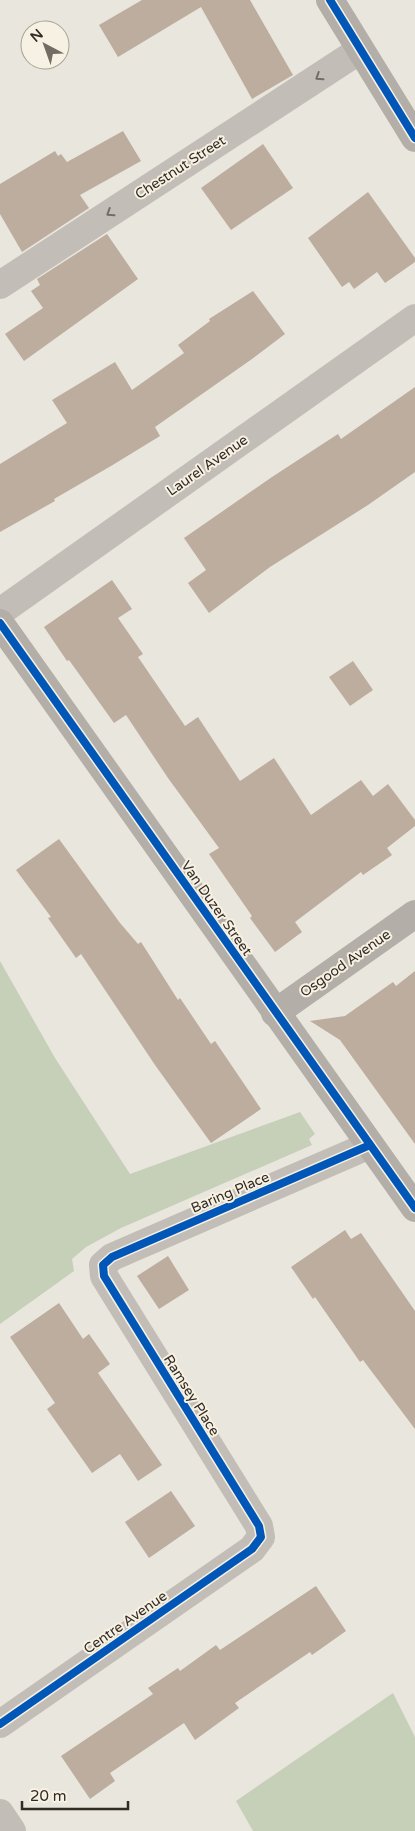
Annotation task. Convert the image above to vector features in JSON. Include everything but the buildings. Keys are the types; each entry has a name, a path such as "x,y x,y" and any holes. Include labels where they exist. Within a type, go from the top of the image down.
{"main road":[{"path":"330,0 415,138"},
{"name":"Van Duzer Street","path":"0,623 415,1208"},
{"name":"Osgood Avenue","path":"275,1013 415,914"}],"street":[{"name":"Chestnut Street","path":"0,285 360,50"},
{"name":"Laurel Avenue","path":"0,612 415,318"},
{"name":"Baring Place","path":"102,1265 112,1257 370,1145"},
{"name":"Ramsey Place","path":"102,1265 104,1276 259,1526 261,1537"},
{"name":"Centre Avenue","path":"0,1724 252,1549 261,1537"},
{"path":"0,1813 12,1831"}],"green space":[{"path":"0,961 55,1058 130,1174 300,1112 315,1134 309,1139 312,1145 121,1228 86,1247 72,1259 74,1271 0,1324"},
{"path":"393,1693 415,1737 415,1831 253,1831 236,1801"}],"cycle path":[{"path":"330,0 415,138"},
{"path":"0,623 415,1208"},
{"path":"0,1724 252,1549 261,1537 259,1526 104,1276 103,1265 112,1257 370,1145"}]}
